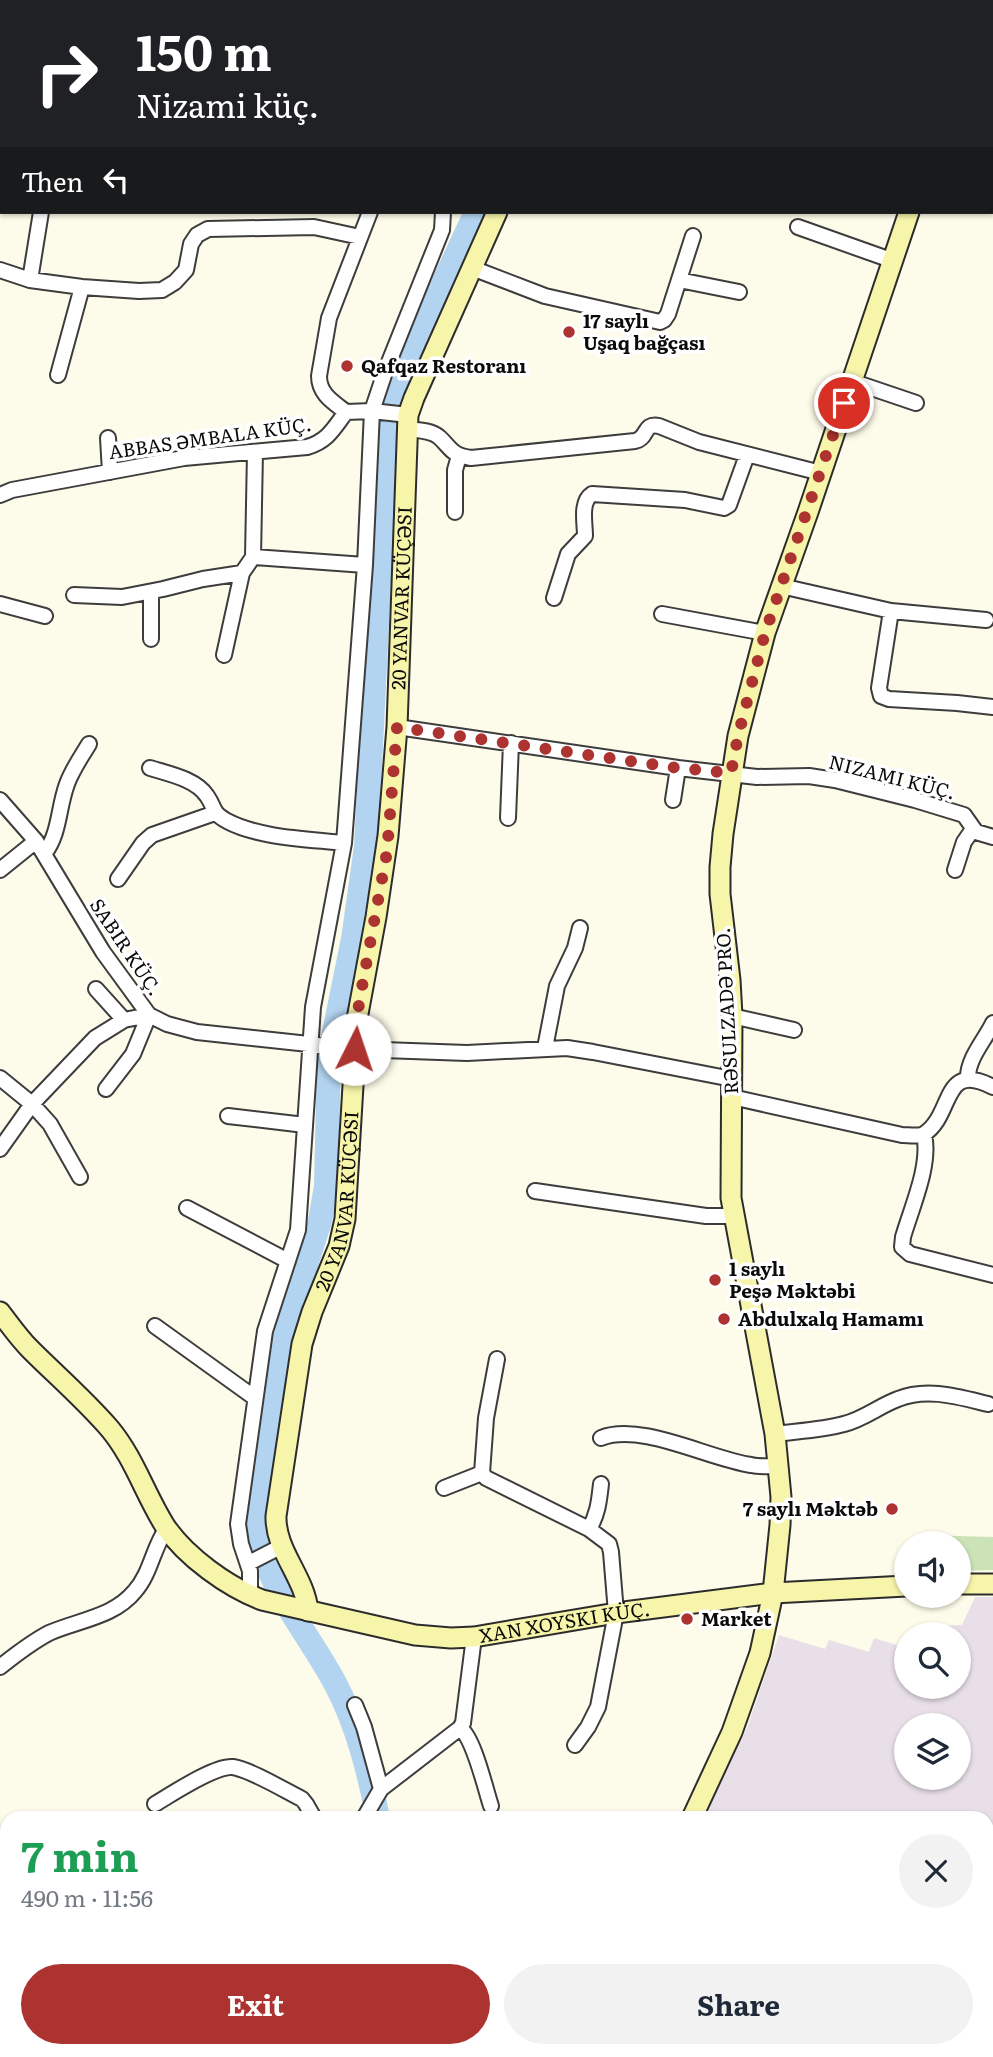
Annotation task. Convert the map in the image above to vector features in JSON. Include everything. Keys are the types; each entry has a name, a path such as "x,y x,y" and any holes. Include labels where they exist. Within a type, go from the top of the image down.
{"street":[{"path":"30,280 41,214"},
{"path":"369,214 329,318 319,376 319,386 326,396 346,412 372,411 408,422 439,437 449,450 459,456 471,458 635,441 652,425 699,442 821,473"},
{"path":"0,1312 28,1347 110,1429 130,1457 167,1528 188,1552 219,1577 250,1595 251,1562 241,1544 238,1524 265,1331 298,1230 313,1007 344,843 365,565 372,411 442,230 443,214"},
{"name":"20 YANVAR KÜÇƏSI","path":"305,1611 304,1590 278,1549 276,1516 302,1344 312,1312 340,1246 345,1219 359,1003 387,852 397,727 408,422 414,398 496,214"},
{"name":"RƏSULZADƏ PRO.","path":"695,1811 744,1702 760,1653 774,1593 780,1525 779,1466 775,1434 734,1216 731,1177 732,1016 720,894 720,867 731,773 765,633 908,214"},
{"path":"0,270 30,280 82,287 162,290 175,282 186,270 191,244 197,235 208,229 314,227 360,237"},
{"path":"797,227 891,260"},
{"path":"472,268 545,296 660,322 668,314 693,236"},
{"path":"679,280 739,292"},
{"path":"58,375 82,287"},
{"path":"851,382 916,403"},
{"name":"ABBAS ƏMBALA KÜÇ.","path":"0,495 12,490 184,458 318,444 326,439 346,412"},
{"path":"108,439 110,472"},
{"path":"224,656 242,573 253,557 256,452"},
{"path":"554,598 568,554 585,536 586,497 592,494 685,500 724,508 729,505 747,455"},
{"path":"455,512 455,470 459,456"},
{"path":"253,557 365,565"},
{"path":"74,595 122,597 242,573"},
{"path":"780,586 891,611 986,620"},
{"path":"151,592 151,639"},
{"path":"0,604 44,616"},
{"path":"891,611 879,688 881,696 889,699 993,707"},
{"path":"662,614 765,633"},
{"name":"NIZAMI KÜÇ.","path":"397,727 678,768 757,777 809,776 835,780 964,815 973,829 993,837"},
{"path":"508,818 511,743"},
{"path":"0,870 40,847 52,844 67,782 89,744"},
{"path":"150,768 194,784 207,796 215,813 229,822 261,832 344,843"},
{"path":"673,800 678,768"},
{"name":"SABIR KÜÇ.","path":"0,800 40,847 103,952 149,1015 167,1024 197,1032 355,1049 467,1053 545,1048 593,1052 902,1135 924,1134"},
{"path":"118,879 143,842 152,835 215,813"},
{"path":"955,870 964,842 973,829"},
{"path":"545,1048 556,986 575,948 580,928"},
{"path":"96,989 124,1020"},
{"path":"0,1149 32,1104 95,1038 124,1020 149,1015"},
{"path":"106,1089 133,1054 149,1015"},
{"path":"732,1016 794,1030"},
{"path":"968,1079 971,1062 993,1023"},
{"path":"0,1078 32,1104 50,1124 80,1177"},
{"path":"993,1087 968,1079 956,1084 934,1123 924,1134 926,1160 902,1247 910,1254 993,1275"},
{"path":"228,1116 305,1125"},
{"path":"534,1191 706,1216 734,1216"},
{"path":"187,1208 288,1261"},
{"path":"155,1326 255,1398"},
{"path":"497,1359 486,1418 482,1473 486,1478 589,1529 609,1544 611,1552 616,1613 598,1707 575,1745"},
{"path":"775,1434 842,1425 899,1398 919,1394 947,1394 988,1404"},
{"path":"601,1438 608,1435 637,1435 749,1465 779,1466"},
{"path":"444,1488 482,1473"},
{"path":"589,1529 599,1506 601,1483"},
{"path":"0,1667 47,1635 96,1617 127,1600 142,1581 156,1545 167,1528"},
{"path":"251,1562 278,1549"},
{"path":"971,1584 993,1584"},
{"name":"XAN XOYSKI KÜÇ.","path":"250,1595 305,1611 415,1634 452,1638 774,1593 894,1587"},
{"path":"369,1811 381,1789 460,1728 463,1723 474,1637"},
{"path":"355,1705 381,1789"},
{"path":"460,1728 470,1742 491,1806"},
{"path":"155,1804 219,1768 232,1767 302,1799 310,1811"}],"shaded area":[{"path":"975,1597 993,1597 993,1811 705,1811 747,1728 779,1635 825,1649 829,1640 869,1652 874,1638 894,1644 894,1699 971,1699 971,1622 963,1622"}],"green space":[{"path":"971,1536 993,1537 993,1570 971,1571"}],"waterway":[{"path":"376,1811 367,1767 351,1717 336,1685 274,1582 258,1537 254,1513 286,1328 320,1221 326,1186 329,1057 353,939 366,847 387,423 395,387 475,214"}],"place":[{"name":"17 saylı Uşaq bağçası","path":"569,332"},
{"name":"Qafqaz Restoranı","path":"347,366"},
{"name":"1 saylı Peşə Məktəbi","path":"715,1280"},
{"name":"Abdulxalq Hamamı","path":"724,1319"},
{"name":"7 saylı Məktəb","path":"892,1509"},
{"name":"Market","path":"687,1619"}],"route":[{"path":"355,1049 359,1003 387,852 397,727 678,768 731,773 765,633 844,403"}]}
